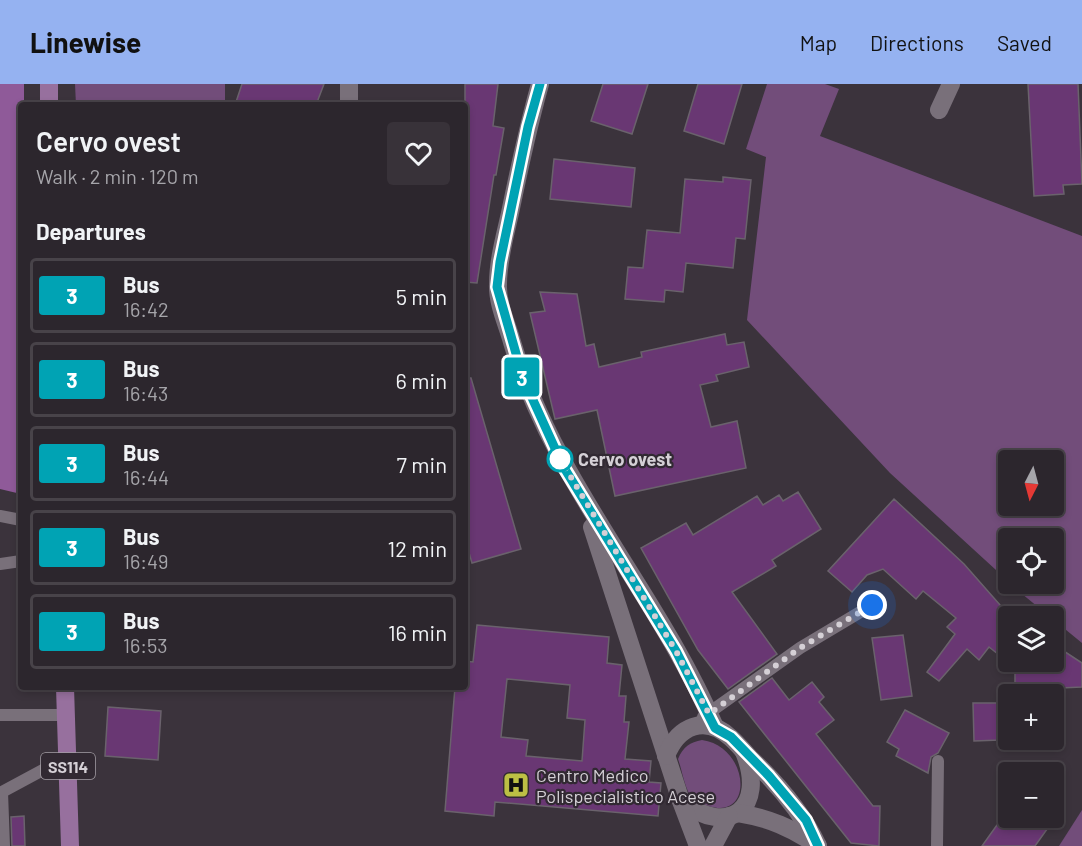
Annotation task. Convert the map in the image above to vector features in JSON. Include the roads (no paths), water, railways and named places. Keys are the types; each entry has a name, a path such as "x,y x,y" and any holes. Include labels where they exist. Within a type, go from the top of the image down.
{"main road":[{"path":"49,84 49,102"},
{"name":"SS114","path":"65,690 70,846"}],"street":[{"path":"349,84 349,102"},
{"path":"540,84 528,127 500,262 497,287 523,378 549,438 582,497 676,651 712,721 769,776 806,820 818,846"},
{"path":"939,110 951,84"},
{"path":"582,497 666,756 698,846"},
{"path":"666,756 672,741 685,728 702,726 712,721"},
{"path":"713,846 733,814 751,794 753,780 744,752"},
{"path":"681,801 696,812 712,818 733,814 769,819 796,831 818,846"}],"lane":[{"path":"0,516 18,519"},
{"path":"0,564 18,561"},
{"path":"712,721 800,648 872,605"},
{"path":"0,715 66,715"},
{"path":"4,846 2,792 67,757"},
{"path":"938,761 938,846"}],"place":[{"name":"Cervo ovest","path":"560,459"},
{"name":"Centro Medico Polispecialistico Acese","path":"516,785"}]}
